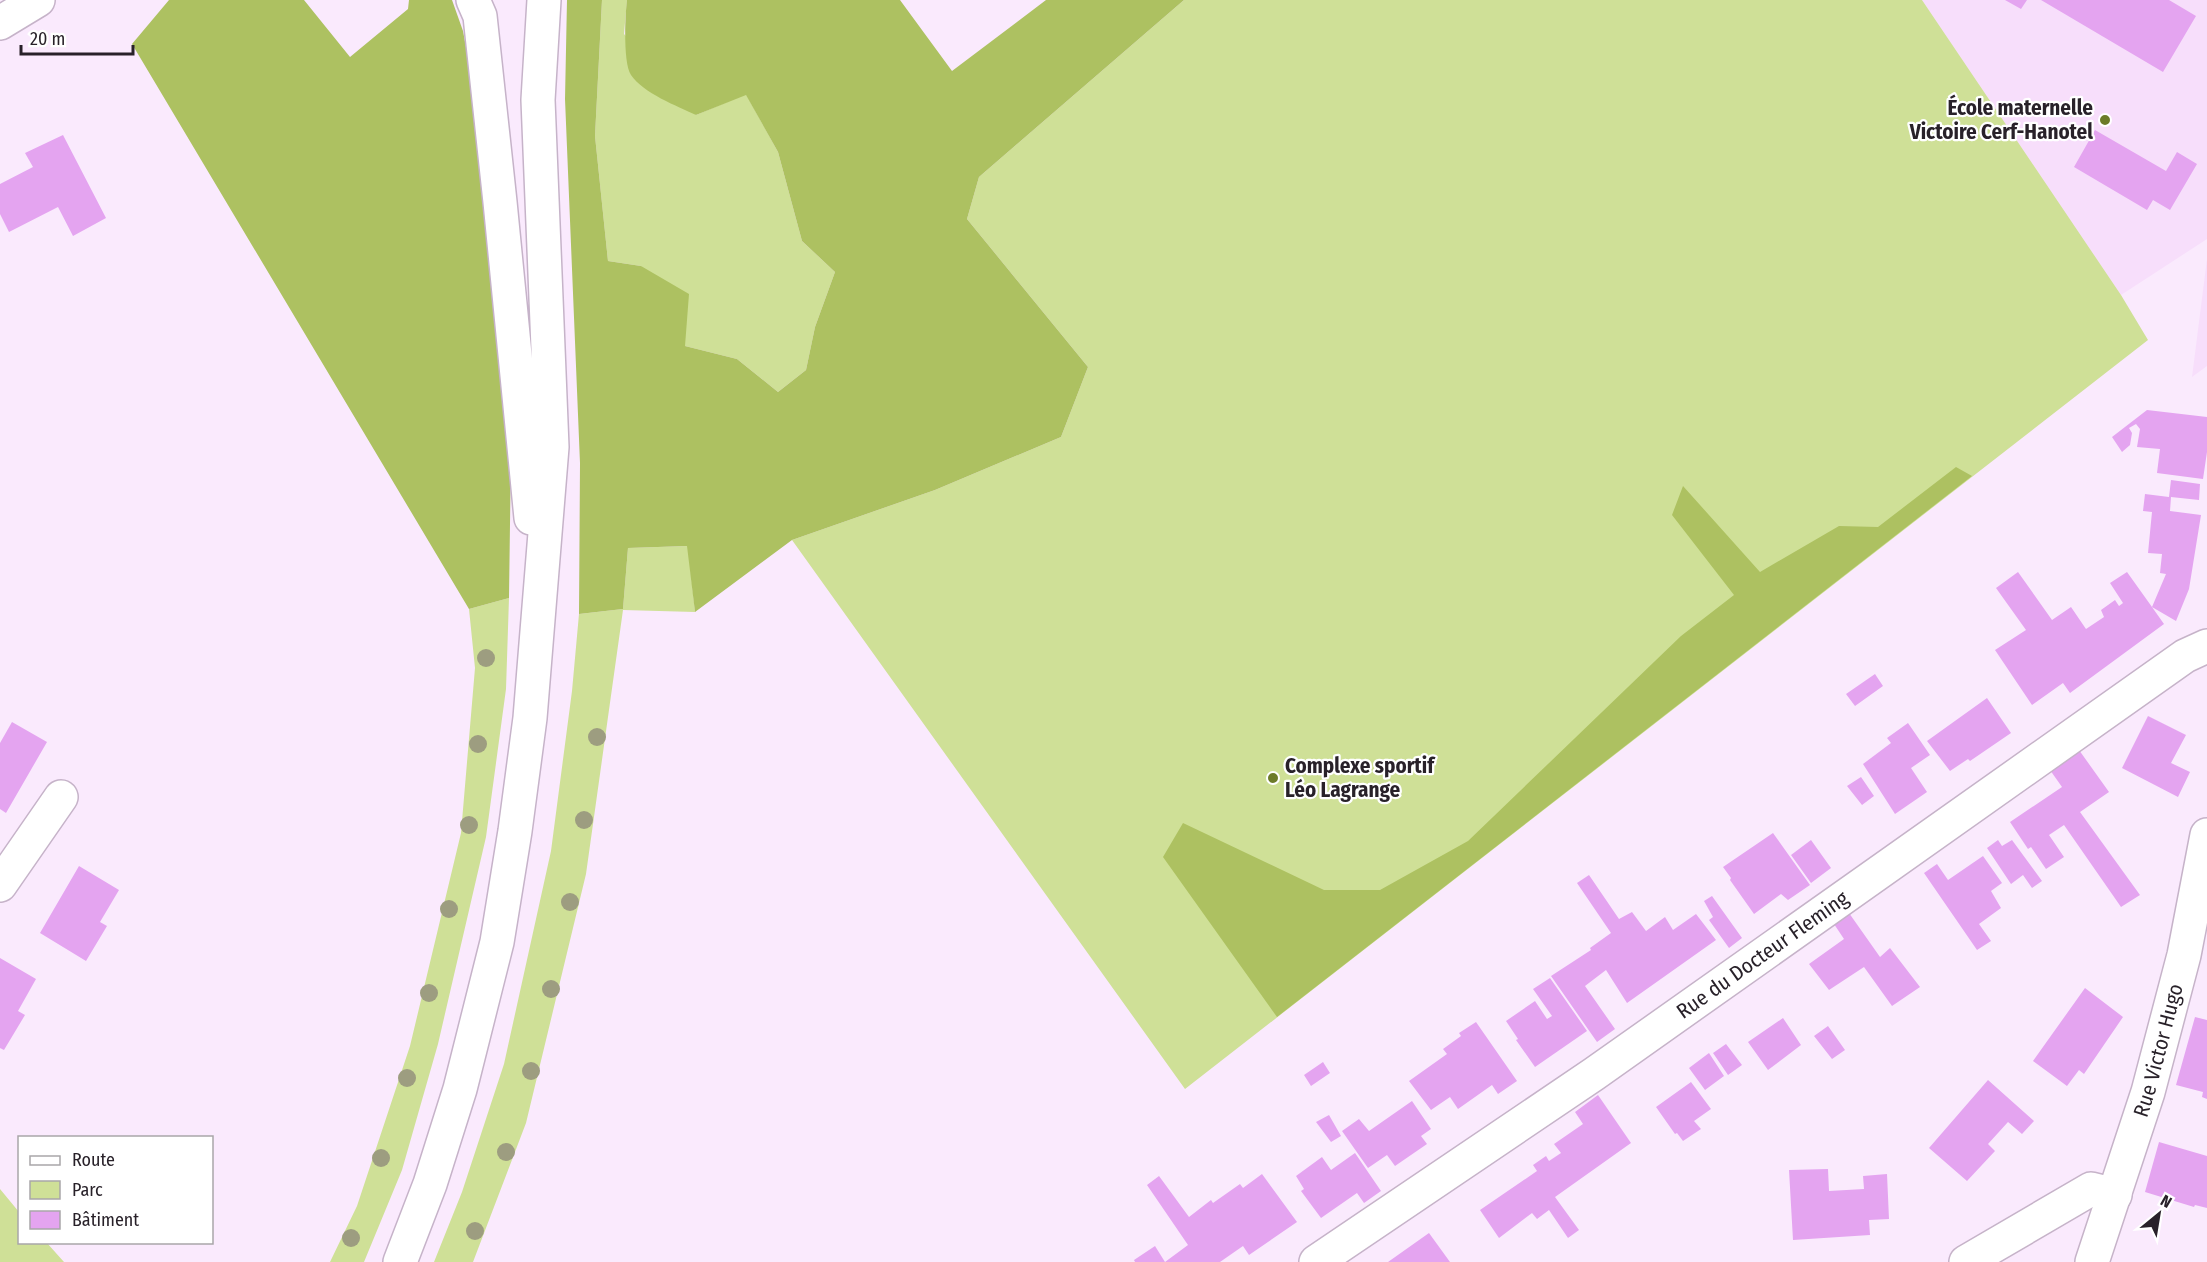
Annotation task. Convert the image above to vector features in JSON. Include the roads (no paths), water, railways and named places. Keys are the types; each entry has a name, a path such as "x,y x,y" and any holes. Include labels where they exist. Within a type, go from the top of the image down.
{"main road":[{"path":"473,0 480,16 498,179 539,598"},
{"path":"400,1262 430,1184 460,1089 497,942 516,831 530,718 552,447 538,100 544,0"},
{"path":"0,23 30,2"},
{"name":"Rue du Docteur Fleming","path":"1316,1262 1594,1074 2185,656 2207,646"},
{"path":"0,885 61,797"},
{"name":"Rue Victor Hugo","path":"2092,1262 2148,1092 2184,955 2207,835"},
{"path":"1966,1262 2091,1189 2115,1195"}],"place":[{"name":"École maternelle Victoire Cerf-Hanotel","path":"2105,120"},
{"name":"Complexe sportif Léo Lagrange","path":"1273,778"}]}
